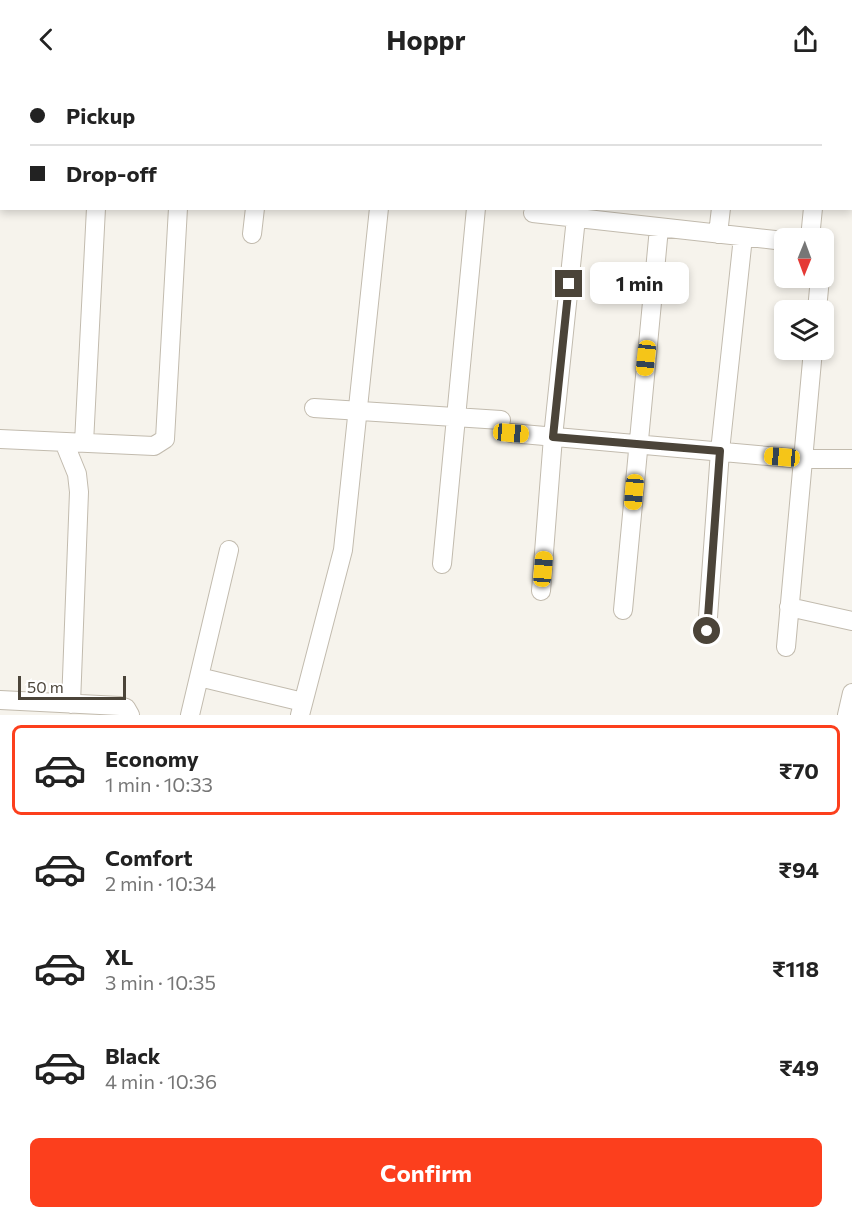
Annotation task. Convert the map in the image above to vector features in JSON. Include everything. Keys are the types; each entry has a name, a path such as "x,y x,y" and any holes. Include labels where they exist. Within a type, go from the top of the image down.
{"street":[{"path":"84,443 96,210"},
{"path":"0,438 154,446 165,439 178,210"},
{"path":"252,234 255,210"},
{"path":"199,677 302,709 343,550 379,210"},
{"path":"442,564 476,210"},
{"path":"718,234 721,210"},
{"path":"811,228 813,210"},
{"path":"533,213 774,240"},
{"path":"541,591 553,437 576,218"},
{"path":"623,610 659,228"},
{"path":"707,631 720,451 743,237"},
{"path":"786,647 812,360"},
{"path":"315,408 456,417 553,437 802,459 852,459"},
{"path":"64,442 77,474 79,492 71,704"},
{"path":"190,715 229,550"},
{"path":"789,607 852,621"},
{"path":"847,715 852,693"},
{"path":"0,700 120,706 126,708 130,715"}],"route":[{"path":"569,284 553,437 720,451 707,631"}]}
